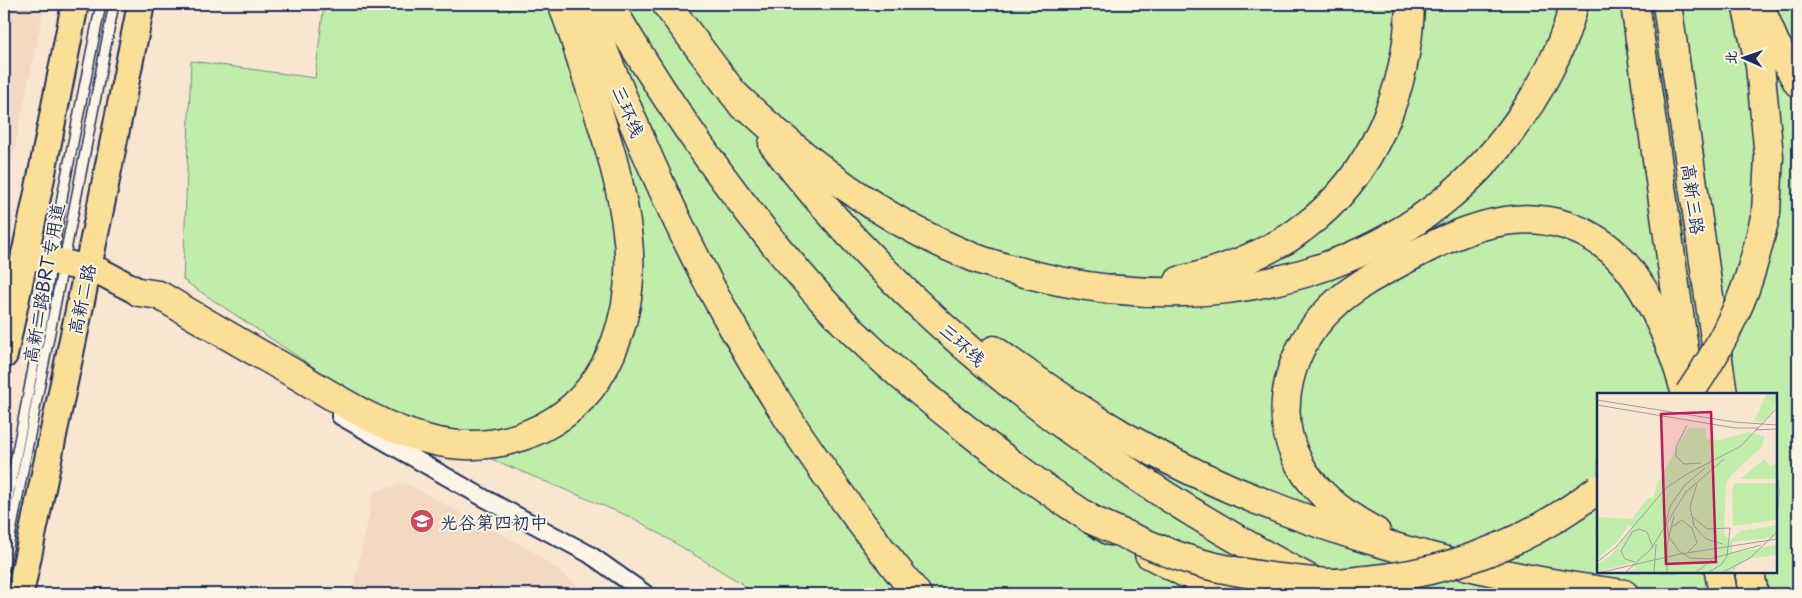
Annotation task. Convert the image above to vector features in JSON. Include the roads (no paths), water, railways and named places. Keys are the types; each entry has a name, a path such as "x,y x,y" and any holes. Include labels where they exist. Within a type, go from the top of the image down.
{"highway":[{"path":"139,292 159,295 359,412 407,433 430,440 456,445 485,445 514,440 540,430 564,414 586,395 602,372 615,345 625,304 628,280 628,242 623,205 611,154 562,4"},
{"name":"三环线","path":"586,4 637,132 680,224 727,317 779,404 836,488 896,569 918,594"},
{"path":"609,4 709,160 813,290 864,343 937,406 1005,459 1090,519 1170,566 1225,594"},
{"name":"三环线","path":"666,4 816,198 910,296 994,372 1040,409 1147,485 1277,562 1338,594"},
{"path":"1127,291 1203,275 1240,262 1284,242 1322,214 1354,178 1379,138 1397,84 1404,52 1410,4"},
{"path":"733,93 768,126 834,179 921,234 976,258 1028,275 1082,286 1127,291 1209,291 1266,284 1313,271 1362,252 1409,227 1452,195 1490,158 1523,116 1550,70 1570,20 1574,4"},
{"name":"高新三路","path":"1635,4 1690,393"},
{"name":"高新三路","path":"1667,4 1722,393"},
{"path":"1691,393 1713,358 1736,312 1754,264 1766,213 1769,156 1760,66 1746,4"},
{"path":"1758,4 1775,43 1798,84"},
{"path":"1422,555 1350,516 1315,486 1300,465 1290,442 1286,417 1286,392 1293,366 1302,345 1315,324 1332,306 1380,272 1447,238 1481,226 1510,220 1537,220 1563,224 1583,231 1605,245 1621,260 1639,284 1670,346 1686,393"},
{"path":"864,249 1010,362 1126,437 1199,474 1285,511 1422,555 1574,588 1624,594"},
{"path":"1090,519 1137,541 1185,558 1233,571 1284,579 1334,583 1386,578 1435,570 1484,555 1531,533 1575,507 1597,490"},
{"path":"1719,573 1723,594"},
{"path":"1750,573 1754,594"}],"main road":[{"path":"4,355 74,4"},
{"name":"高新二路","path":"20,594 68,264 141,4"},
{"path":"25,254 101,272 139,292"}],"street":[{"path":"139,292 154,308 484,498 589,554 646,594"}],"lane":[{"name":"高新二路BRT专用道","path":"4,519 28,400 68,264 63,192 101,4"},
{"name":"高新二路BRT专用道","path":"4,568 68,264 114,4"}],"place":[{"name":"光谷第四初中","path":"422,521"}]}
